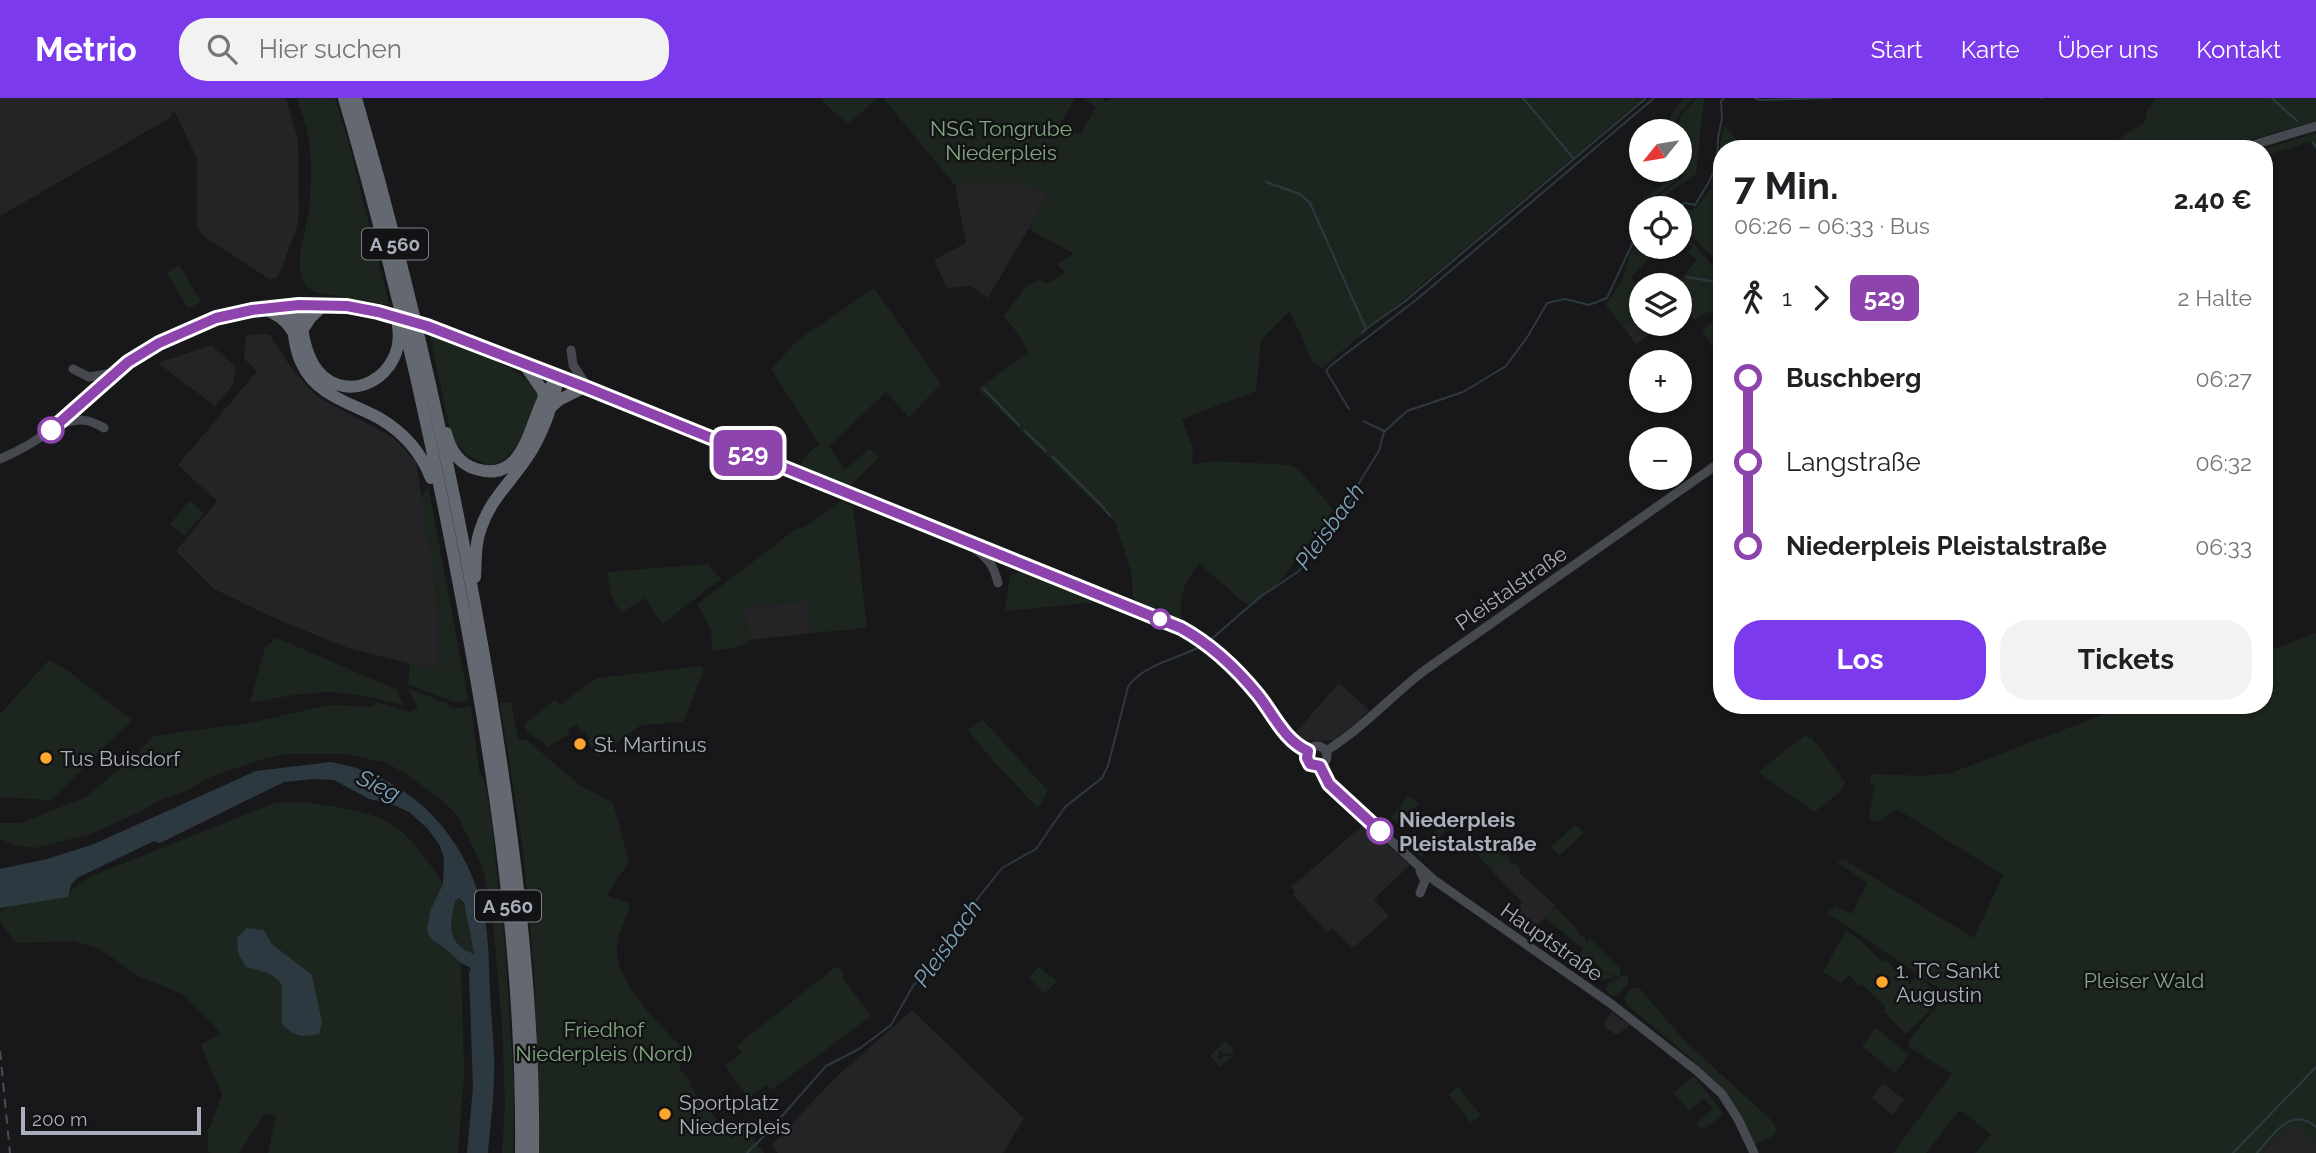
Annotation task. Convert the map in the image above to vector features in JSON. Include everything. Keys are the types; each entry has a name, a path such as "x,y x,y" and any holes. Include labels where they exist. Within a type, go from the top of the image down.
{"highway":[{"name":"A 560","path":"344,98 395,291 450,534 473,661 501,846 515,982 521,1153"},
{"name":"A 560","path":"356,98 430,390 474,602 499,746 527,993 533,1153"},
{"path":"265,309 298,330 310,358 323,376 352,386 374,380 393,363 399,331 395,291"},
{"path":"295,305 301,362 315,383 396,429 418,453 426,465 444,526 450,534"},
{"path":"298,330 324,305"},
{"path":"524,364 543,391 547,404"},
{"path":"474,602 476,549 480,530 499,492 527,457 547,404 549,388 558,378"},
{"path":"430,390 439,404 448,440 455,454 471,467 490,471 507,466 521,452 547,404 588,388"}],"main road":[{"path":"2269,140 2316,126"},
{"path":"0,459 24,448 55,427 113,373 159,343 216,318 295,305 347,306 391,315 427,326 588,388 1169,622 1215,649 1240,673 1291,741 1308,751"},
{"path":"571,350 573,365 588,388"},
{"path":"73,369 89,377 113,373"},
{"path":"55,427 83,419 104,428"},
{"name":"Pleistalstraße","path":"1326,751 1351,735 1425,670 1713,467"},
{"path":"964,539 987,557 998,583"},
{"path":"1316,746 1322,747 1326,751 1327,761 1320,766 1313,766 1308,761 1308,751 1316,746"},
{"name":"Hauptstraße","path":"1320,766 1329,784 1410,859 1461,900 1603,998 1697,1071 1721,1094 1738,1119 1754,1153"},
{"path":"1410,859 1425,881 1420,893"}],"shaded area":[{"path":"0,98 286,98 298,140 299,213 297,228 278,277 271,280 203,236 197,226 197,159 174,110 170,118 0,216"},
{"path":"1009,175 1048,195 988,298 971,286 947,288 934,260 966,243 955,185"},
{"path":"1629,323 1629,335 1623,327"},
{"path":"269,334 292,369 318,397 394,438 416,462 435,582 439,642 436,670 348,648 274,618 214,589 176,551 217,501 178,465 257,371 244,359 246,335"},
{"path":"1630,336 1647,336 1636,344"},
{"path":"211,345 236,367 233,385 215,406 158,363"},
{"path":"808,601 812,633 750,640 744,607"},
{"path":"1339,683 1369,710 1335,739 1302,740 1296,732"},
{"path":"1366,826 1410,865 1374,899 1389,916 1353,948 1332,928 1327,932 1293,895 1295,892 1291,887 1361,827"},
{"path":"1505,860 1556,906 1536,927 1532,925 1522,933 1507,923 1522,902 1493,872"},
{"path":"912,1010 1024,1118 1003,1153 778,1153 772,1145 833,1080"},
{"path":"1611,1012 1630,1025 1617,1035 1604,1027"},
{"path":"1883,1083 1904,1100 1892,1115 1872,1098"},
{"path":"2293,1124 2316,1143 2316,1153 2263,1153"}],"green space":[{"path":"297,98 335,98 389,305 314,292 303,281 300,259 309,211 311,167 308,135"},
{"path":"822,98 878,98 848,124 824,103"},
{"name":"NSG Tongrube Niederpleis","path":"883,98 1075,98 1060,124 1080,135 1096,107 1084,98 1105,98 1103,102 1113,98 1644,98 1322,368 1314,364 1290,311 1261,340 1256,391 1182,419 1194,452 1191,457 1194,465 1210,461 1291,465 1300,471 1334,510 1275,588 1247,605 1199,563 1184,589 1181,619 1138,603 1133,596 1131,571 1115,522 978,389 1029,352 1003,317 1027,285 1039,280 1047,284 1065,272 1057,264 1074,254 1029,229 1048,195 1021,183 974,182 955,185"},
{"path":"1684,98 1693,98 1677,119 1670,119"},
{"path":"1697,98 1704,98 1696,174 1692,177 1692,119 1680,119"},
{"path":"2156,98 2316,98 2316,121 2249,140 2118,140 2145,122 2147,111"},
{"path":"1724,125 1737,140 1721,140"},
{"path":"2316,133 2316,150 2310,142 2273,154 2273,146"},
{"path":"1713,179 1713,258 1692,237 1692,210 1712,187"},
{"path":"1667,182 1674,182 1655,196 1647,196"},
{"path":"1677,182 1684,182 1664,196 1659,196"},
{"path":"1692,242 1713,267 1713,312 1709,311 1695,320 1692,317 1692,273 1686,273 1697,260 1692,256"},
{"path":"1629,257 1648,259 1635,273 1629,273 1629,322 1623,327 1606,305 1622,281"},
{"path":"179,265 201,302 188,308 167,273"},
{"path":"874,288 941,384 909,417 886,392 829,446 845,470 869,449 879,457 845,491 799,472 803,459 819,444 771,369 797,341"},
{"path":"1713,322 1713,348 1702,330"},
{"path":"430,336 504,365 538,391 538,399 524,431 513,451 500,463 488,465 469,456 452,439"},
{"path":"428,485 468,700 454,702 408,684 410,663 436,669 439,642 435,582 421,499"},
{"path":"189,501 204,513 184,536 170,524"},
{"path":"841,501 853,506 867,628 812,633 808,601 745,607 750,640 742,646 712,651 711,630 697,604 796,529 807,526"},
{"path":"708,564 721,579 662,624 645,598 622,612 613,599 607,572"},
{"path":"1019,572 1098,602 1005,611 1010,576"},
{"name":"Pleiser Wald","path":"2316,633 2316,1143 2293,1124 2263,1153 1975,1153 1991,1134 1960,1110 1926,1153 1893,1153 1952,1074 1908,1046 1909,1040 1947,994 1827,913 1835,906 1852,914 1867,883 1837,862 1843,859 1974,938 2003,875 1897,809 1878,822 1869,819 1874,787 1870,782 1871,774 1925,776 1951,773 2105,714 2273,714 2273,649"},
{"path":"277,638 397,690 403,705 366,696 331,692 250,703 265,647"},
{"name":"Tus Buisdorf","path":"49,660 68,671 132,720 51,800 0,797 0,714"},
{"path":"701,666 704,670 683,722 641,725 597,757 587,741 590,739 585,731 581,732 577,725 568,729 570,733 548,747 527,731 525,724 555,700 560,705 597,678"},
{"path":"407,688 446,703 452,708 471,707 479,770 486,785 505,947 514,1089 513,1153 502,1153 505,1106 502,1023 491,902 482,866 457,815 409,776 387,763 345,754 284,754 213,776 90,834 34,848 0,839 0,823 22,823 86,797 133,758 153,736 249,723 329,705 372,707 377,702 410,712 418,707"},
{"name":"Friedhof Niederpleis (Nord)","path":"511,702 518,739 528,741 580,785 613,803 629,863 607,896 630,903 617,950 625,978 644,1007 689,1055 679,1068 731,1138 745,1127 764,1153 538,1153 535,982 523,849 500,703"},
{"path":"982,719 1048,791 1038,808 968,730"},
{"path":"1804,736 1812,738 1845,782 1839,793 1814,812 1758,772"},
{"path":"1408,796 1419,803 1400,825 1391,818"},
{"path":"306,802 380,818 407,837 443,884 430,911 431,939 461,963 464,1075 458,1153 268,1153 276,1116 265,1113 239,1153 211,1153 208,1151 208,1132 222,1095 201,1045 221,1033 183,994 140,977 98,948 73,941 15,943 0,920 0,912 13,904 68,897 72,890 89,877 275,803","holes":["264,930 272,944 312,975 322,1022 319,1034 282,1024 280,982 267,973 246,967"]},
{"path":"1448,817 1453,823 1421,857 1416,852"},
{"path":"1575,825 1584,832 1560,855 1551,847"},
{"path":"1484,838 1493,842 1502,851 1500,854 1505,854 1512,860 1510,862 1513,865 1515,863 1521,869 1519,874 1505,860 1493,872 1473,849"},
{"path":"459,898 467,912 477,919 480,934 478,955 460,947 453,935 453,911 455,901"},
{"path":"1556,908 1579,935 1586,938 1587,943 1589,938 1620,969 1621,975 1617,977 1606,972 1592,957 1583,968 1596,967 1616,978 1598,980 1572,967 1583,949 1545,917"},
{"name":"1. TC Sankt Augustin","path":"1846,931 1859,939 1883,962 1886,960 1910,984 1919,975 1942,999 1906,1034 1883,1011 1886,1007 1862,984 1859,986 1849,975 1841,983 1823,972"},
{"path":"837,966 843,973 843,979 871,1016 771,1090 766,1085 749,1098 725,1066 742,1053 736,1046"},
{"path":"1039,967 1057,981 1045,994 1029,978"},
{"path":"1624,975 1628,977 1628,983 1618,995 1611,996 1606,989 1609,983"},
{"path":"1633,988 1640,989 1686,1042 1770,1119 1777,1130 1773,1136 1754,1145 1717,1084 1693,1060 1626,1004 1626,994"},
{"path":"1876,1028 1909,1055 1895,1073 1862,1046"},
{"path":"1224,1041 1233,1048 1234,1053 1223,1054 1219,1050 1218,1060 1223,1056 1233,1056 1220,1067 1210,1056"},
{"path":"1694,1076 1724,1114 1702,1130 1697,1123 1713,1109 1704,1098 1689,1111 1674,1093"},
{"path":"1458,1087 1481,1115 1471,1123 1448,1094"}],"water":[{"path":"331,762 360,769 410,795 449,835 464,859 476,885 488,943 494,1063 488,1153 467,1153 473,1086 471,968 431,939 427,930 430,911 443,884 444,859 440,846 428,829 409,812 389,803 369,799 334,780 284,782 160,843 154,841 77,878 71,885 68,897 0,908 0,869 47,859 94,844 256,771","holes":["459,898 465,904 467,912 477,919 480,934 477,955 460,946 452,934 455,901"]},
{"path":"247,928 264,930 272,944 312,975 322,1022 319,1034 299,1035 282,1024 280,982 267,973 246,967 238,953 237,938"}],"waterway":[{"path":"1523,98 1574,159"},
{"path":"1349,409 1326,371 1330,366 1416,300 1654,98"},
{"name":"Pleisbach","path":"1718,140 1722,118 1721,101 1724,98"},
{"name":"Pleisbach","path":"1755,98 1831,98"},
{"path":"2272,98 2297,121"},
{"path":"1366,329 1404,302 1645,99"},
{"path":"2313,143 2316,147"},
{"name":"Pleisbach","path":"1692,204 1695,205 1713,172"},
{"path":"1266,182 1300,194 1310,203 1366,329 1362,333"},
{"name":"Pleisbach","path":"1209,641 1260,597 1299,571 1326,528 1345,512 1379,451 1384,432 1407,411 1463,392 1506,366 1547,303 1565,299 1589,305 1607,298 1629,251"},
{"path":"1692,278 1713,281"},
{"path":"984,389 1019,425"},
{"path":"1363,421 1384,431"},
{"path":"1025,431 1046,451"},
{"path":"1052,456 1110,516"},
{"name":"Pleisbach","path":"747,1153 826,1066 859,1049 891,1025 913,986 931,965 948,936 1002,868 1036,849 1065,807 1102,778 1108,766 1128,687 1134,680 1141,673 1202,646"},
{"name":"Sieg","path":"469,902 481,962"},
{"path":"2233,1153 2316,1067"},
{"path":"2257,1153 2276,1131 2290,1121 2307,1121 2316,1127"}],"railway":[{"path":"0,1051 10,1153"}],"bus line":[{"name":"529","path":"51,430 128,362 159,343 216,318 252,310 307,304 347,306 391,315 427,326 590,390 1181,628 1215,649 1240,673 1291,741 1308,751 1310,764 1320,766 1329,784 1380,831"}],"place":[{"name":"St. Martinus","path":"580,744"},
{"name":"Tus Buisdorf","path":"46,758"},
{"name":"Niederpleis Pleistalstraße","path":"1380,831"},
{"name":"1. TC Sankt Augustin","path":"1882,982"},
{"name":"Sportplatz Niederpleis","path":"665,1114"}]}
